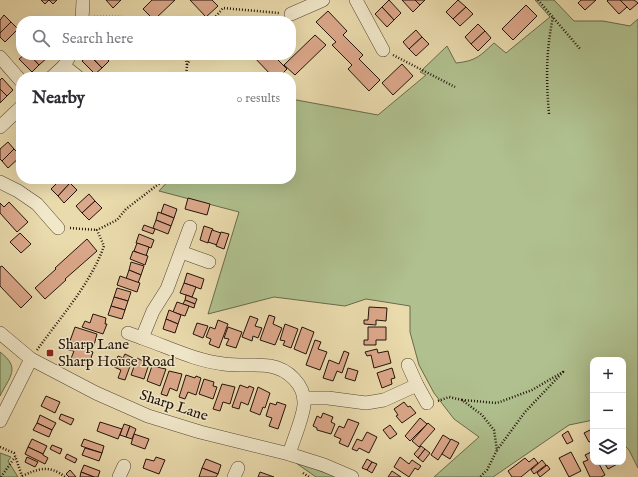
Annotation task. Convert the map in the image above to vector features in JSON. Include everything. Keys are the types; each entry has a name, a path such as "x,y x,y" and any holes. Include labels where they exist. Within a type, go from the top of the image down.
{"street":[{"path":"82,16 83,0"},
{"path":"291,14 323,0"},
{"path":"356,0 383,50"},
{"path":"0,57 16,75"},
{"path":"56,72 67,60 75,72"},
{"path":"0,127 16,112"},
{"path":"0,182 18,191 37,204 58,228"},
{"path":"142,338 153,311 167,289 190,227"},
{"path":"181,252 209,262"},
{"name":"Sharp Lane","path":"0,333 31,359 96,393 148,416 200,432 289,454 324,465 352,477"},
{"path":"128,333 199,358 223,364 270,366 283,370 294,377 304,398 304,404 303,412 289,454"},
{"path":"0,421 31,359"},
{"path":"408,365 427,403"},
{"path":"304,398 328,398 366,403 384,400 417,385"}],"path":[{"path":"538,0 581,50"},
{"path":"216,16 223,8 291,14"},
{"path":"550,114 546,68 548,41 553,17"},
{"path":"383,50 455,87"},
{"path":"186,60 186,72"},
{"path":"187,65 190,60"},
{"path":"58,228 98,230 117,220 126,208 160,184"},
{"path":"31,359 91,275 99,261 104,246 98,230"},
{"path":"427,403 449,397 462,400 497,403 532,390 563,372 525,412 497,450 487,470 480,477"},
{"path":"462,400 482,415 494,430 497,450"},
{"path":"0,447 14,452 22,476 44,468 59,472 65,477"},
{"path":"1,477 15,457"}],"green space":[{"path":"535,0 554,0 574,21 603,21 630,26 638,19 638,468 626,447 626,357 590,357 590,421 569,425 493,477 434,477 479,437 454,419 434,393 419,365 410,332 410,306 366,299 345,306 274,297 208,314 239,212 159,191 165,184 296,184 296,100 378,115 426,75 420,72 447,46 456,63 468,61 477,57 494,43 506,53 550,17"},
{"path":"0,352 10,363 12,372 0,396"},
{"path":"0,453 11,457 8,461 18,477 0,477"},
{"path":"296,463 315,469 336,477 316,477"}],"building":[{"path":"41,0 49,0 45,4"},
{"path":"49,0 57,0 53,4"},
{"path":"106,0 121,0 113,8"},
{"path":"152,0 175,0 158,16 150,16 143,9"},
{"path":"190,0 212,0 218,6 207,16 205,16"},
{"path":"389,0 401,13 394,20 382,7"},
{"path":"402,0 415,0 420,5 413,12"},
{"path":"415,0 425,0 420,5"},
{"path":"458,0 466,7 453,19 446,12"},
{"path":"581,0 596,0 585,10 578,3"},
{"path":"620,0 627,7 619,14 607,1"},
{"path":"620,0 634,0 638,3 630,10"},
{"path":"526,5 537,16 513,40 502,29"},
{"path":"382,7 394,20 387,27 375,14"},
{"path":"466,7 473,14 460,26 453,19"},
{"path":"328,11 347,31 343,35 363,55 359,59 380,80 369,91 348,69 352,65 332,45 336,42 316,22"},
{"path":"4,15 11,22 0,33 0,20"},
{"path":"11,22 16,27 16,31 5,42 0,37 0,33"},
{"path":"478,24 485,31 471,44 465,37"},
{"path":"416,30 422,37 409,49 403,42"},
{"path":"485,31 491,38 478,51 471,44"},
{"path":"315,35 326,45 296,74 296,72 292,72 284,65 289,60 296,60 296,53"},
{"path":"422,37 429,44 416,56 409,49"},
{"path":"20,60 34,60 39,65 32,72"},
{"path":"34,60 45,60 39,65"},
{"path":"94,60 102,68 97,72 93,72 82,61"},
{"path":"95,60 109,61 102,68"},
{"path":"257,60 278,60 287,69 284,72 268,72"},
{"path":"402,64 413,76 393,95 382,83"},
{"path":"2,78 13,90 7,96 0,89 0,80"},
{"path":"0,89 7,96 0,103"},
{"path":"8,142 14,149 2,161 0,159 0,149"},
{"path":"14,149 16,151 16,161 8,168 2,161"},
{"path":"56,184 69,184 58,196 51,189"},
{"path":"69,184 77,190 64,203 58,196"},
{"path":"89,194 95,201 82,213 76,206"},
{"path":"188,198 210,204 207,215 185,209"},
{"path":"95,201 102,208 89,220 82,213"},
{"path":"9,202 28,222 17,232 0,213 0,203 4,207"},
{"path":"164,204 177,209 174,218 161,213"},
{"path":"158,212 174,218 171,226 156,220"},
{"path":"156,220 171,226 168,234 153,228"},
{"path":"144,225 155,229 153,234 142,230"},
{"path":"204,226 213,229 208,243 200,240"},
{"path":"212,230 221,233 217,245 208,242"},
{"path":"221,232 229,234 224,249 216,246"},
{"path":"20,233 31,244 21,253 10,242"},
{"path":"139,234 154,240 151,248 136,243"},
{"path":"87,239 97,251 45,299 35,288"},
{"path":"137,243 149,247 146,256 134,251"},
{"path":"133,251 148,256 145,265 130,259"},
{"path":"131,262 144,266 141,275 129,270"},
{"path":"2,266 32,297 21,308 0,286 0,267"},
{"path":"129,270 141,275 138,283 126,279"},
{"path":"187,273 204,279 201,289 184,283"},
{"path":"120,276 140,283 137,292 117,285"},
{"path":"184,283 196,287 192,297 180,293"},
{"path":"117,288 131,292 128,301 114,297"},
{"path":"186,295 197,299 195,304 185,300"},
{"path":"114,297 128,301 125,310 111,306"},
{"path":"185,300 195,304 194,308 183,304"},
{"path":"177,302 189,306 185,316 173,312"},
{"path":"111,306 125,310 122,319 108,315"},
{"path":"369,307 387,308 386,321 376,320 376,325 364,324 364,320 368,320"},
{"path":"169,310 181,315 178,324 166,319"},
{"path":"93,314 106,318 105,324 107,324 103,334 82,327 85,321 90,323"},
{"path":"269,315 275,317 273,324 282,328 275,345 260,340"},
{"path":"250,316 258,319 255,326 262,328 258,338 253,336 252,341 242,337"},
{"path":"166,319 178,324 175,333 163,329"},
{"path":"218,320 228,324 219,348 209,344 211,339 206,337 210,327 215,329"},
{"path":"197,323 208,326 203,338 193,334"},
{"path":"285,324 298,329 291,348 283,345 285,341 280,340"},
{"path":"75,327 97,334 93,349 70,341"},
{"path":"228,327 242,332 236,348 226,345 229,339 224,338"},
{"path":"302,327 314,332 306,354 294,349"},
{"path":"368,327 386,327 386,340 376,340 376,345 364,345 364,340 368,340"},
{"path":"315,340 321,342 318,349 327,352 320,370 306,365"},
{"path":"70,344 93,352 88,367 70,361 74,351 68,350"},
{"path":"377,349 378,353 388,351 391,363 374,368 371,355 367,356 365,352"},
{"path":"344,351 349,353 342,373 337,371 333,381 323,378 329,360 339,364"},
{"path":"125,354 133,358 125,380 118,378 121,370 114,367 118,356 123,358"},
{"path":"137,358 143,361 142,362 149,364 144,379 131,375"},
{"path":"152,366 166,369 160,386 147,381"},
{"path":"348,368 358,371 355,381 345,378"},
{"path":"392,368 395,378 391,379 392,384 382,388 377,373"},
{"path":"169,371 182,374 177,391 170,388 167,396 161,394"},
{"path":"186,375 201,378 196,395 188,392 185,399 179,397"},
{"path":"204,379 214,382 213,386 217,387 213,399 199,394"},
{"path":"222,384 235,387 230,404 223,402 220,411 213,409"},
{"path":"240,385 248,388 249,386 254,388 248,405 241,402 239,409 232,407"},
{"path":"258,387 270,393 265,408 263,407 260,415 250,411"},
{"path":"46,396 60,402 55,413 41,406"},
{"path":"277,402 286,405 278,429 269,426 272,418 266,416 270,403 276,405"},
{"path":"404,402 416,413 402,423 396,416 398,415 394,409"},
{"path":"323,413 333,417 331,422 335,424 331,434 317,430 317,428 313,426 317,416 321,418"},
{"path":"61,414 74,419 71,425 59,419"},
{"path":"40,415 56,423 52,430 37,423"},
{"path":"420,418 427,424 410,441 405,436"},
{"path":"348,419 359,423 348,447 339,443 341,439 334,436 339,426 344,428"},
{"path":"100,422 122,429 118,439 97,431"},
{"path":"37,423 52,430 49,437 33,430"},
{"path":"428,423 435,429 419,447 412,441"},
{"path":"124,424 130,426 126,437 120,435"},
{"path":"390,425 397,434 390,439 383,430"},
{"path":"130,426 136,429 132,439 126,437"},
{"path":"590,430 590,442 589,442 584,433"},
{"path":"568,431 573,441 567,444 562,435"},
{"path":"367,432 377,437 369,453 359,448 357,451 352,449 357,439 362,441"},
{"path":"134,434 149,439 145,449 131,444"},
{"path":"443,435 451,440 438,460 431,455"},
{"path":"32,439 47,446 43,454 28,447"},
{"path":"84,439 104,446 102,453 81,446"},
{"path":"451,439 459,443 450,459 442,454"},
{"path":"52,445 62,449 60,454 50,449"},
{"path":"421,446 425,449 418,458 414,454"},
{"path":"28,447 48,458 45,464 25,454"},
{"path":"85,448 102,453 99,461 82,455"},
{"path":"425,449 430,453 423,462 418,458"},
{"path":"571,452 581,471 569,477 559,458"},
{"path":"590,452 590,465 600,465 605,475 601,477 590,477 583,462 588,460 585,455"},
{"path":"67,454 77,459 75,463 65,458"},
{"path":"27,457 38,462 35,467 25,462"},
{"path":"156,457 165,460 159,474 143,468 146,459 154,461"},
{"path":"400,457 409,464 412,460 421,466 418,470 415,468 409,477 394,467"},
{"path":"525,458 529,462 534,458 538,463 521,477 512,477 508,471"},
{"path":"206,459 221,465 218,474 202,468"},
{"path":"367,459 372,462 367,470 362,468"},
{"path":"542,460 546,465 534,474 531,470"},
{"path":"372,462 377,464 372,473 367,470"},
{"path":"84,465 100,471 98,477 81,472"},
{"path":"547,465 550,469 540,477 537,473"},
{"path":"606,465 615,465 608,469"},
{"path":"202,468 218,474 216,477 199,477"},
{"path":"70,470 76,477 69,477 66,474"},
{"path":"392,471 401,477 388,477"},
{"path":"81,472 94,477 80,477"},
{"path":"260,472 274,477 258,477"}],"place":[{"name":"Sharp Lane Sharp House Road","path":"50,353"}]}
